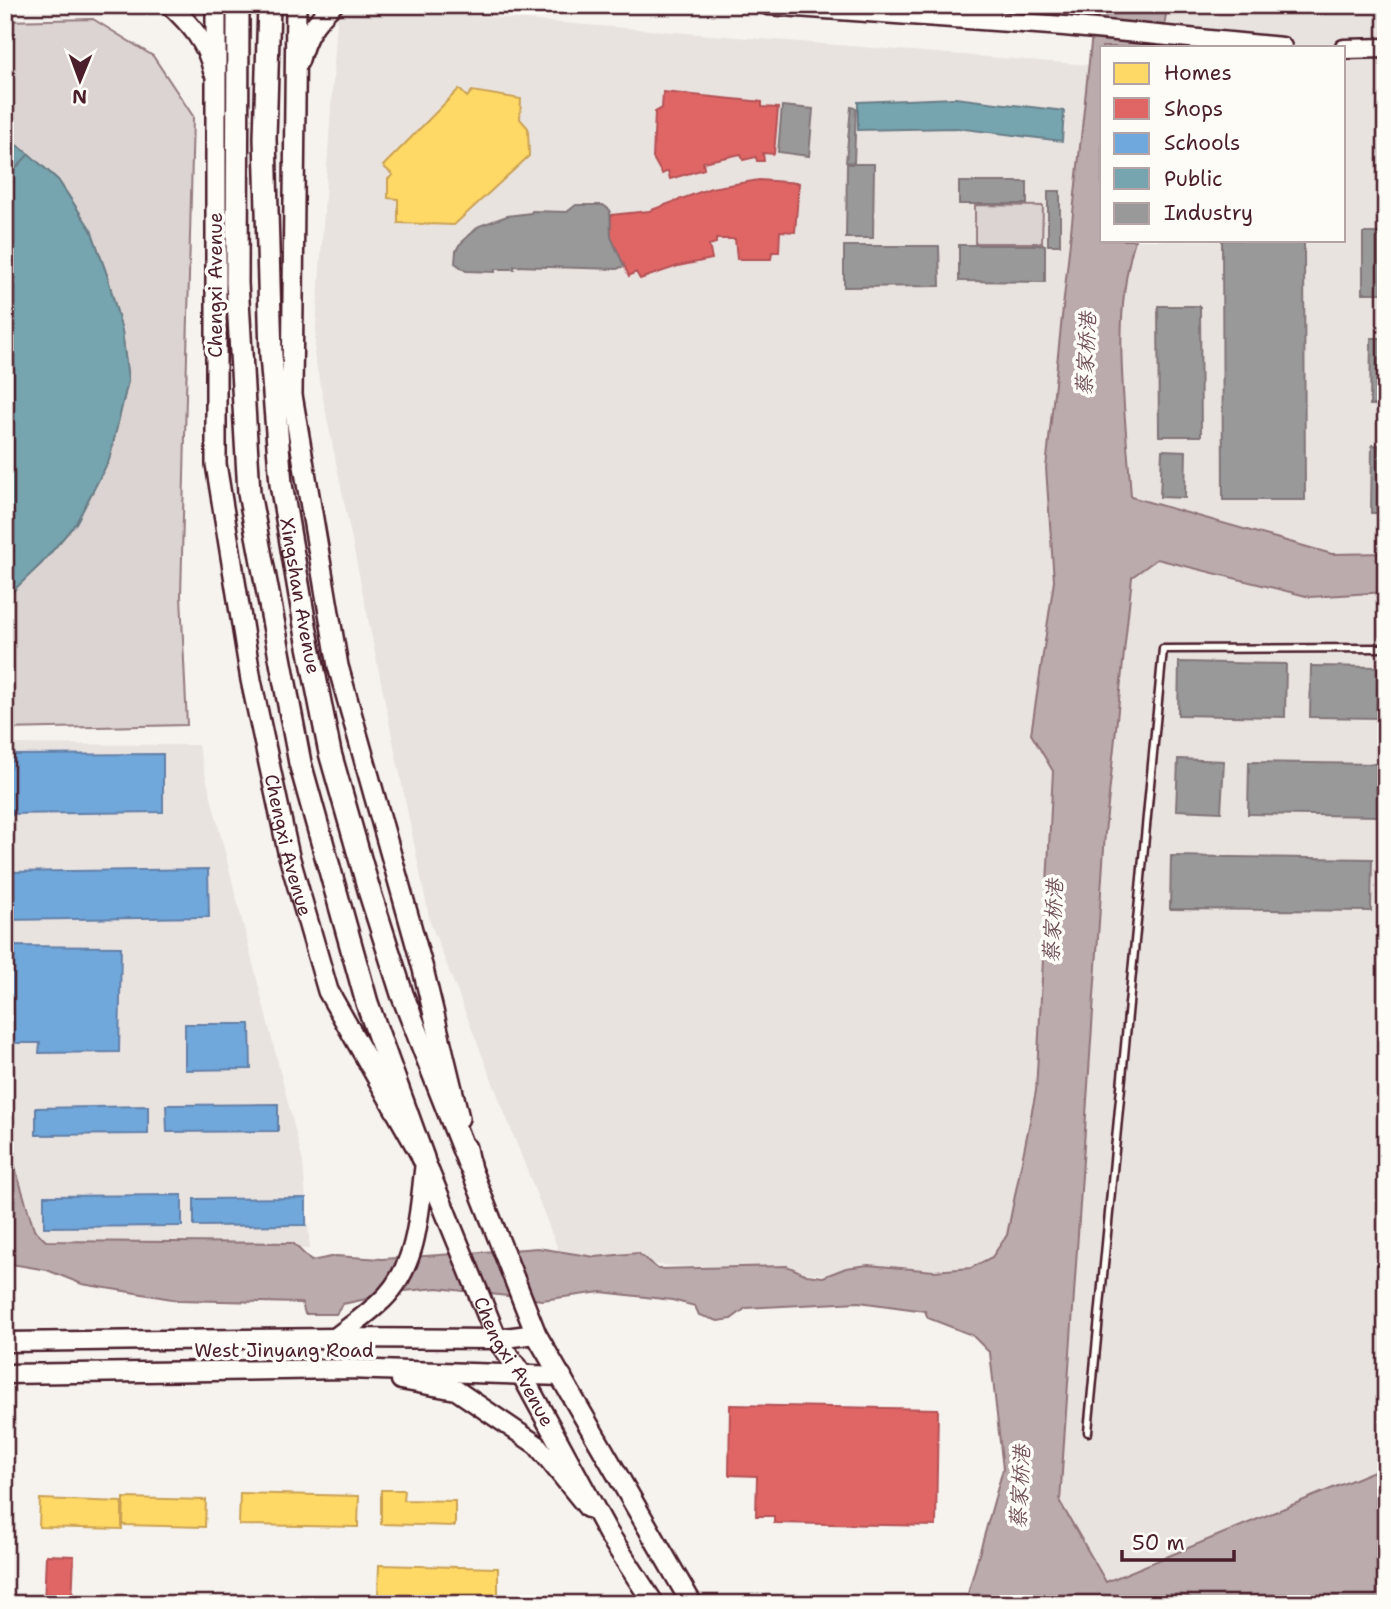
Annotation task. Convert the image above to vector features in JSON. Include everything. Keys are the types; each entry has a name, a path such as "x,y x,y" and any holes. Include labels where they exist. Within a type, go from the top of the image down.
{"highway":[{"name":"Xingshan Avenue","path":"238,5 237,283 249,493 300,763 367,1003 424,1161"},
{"name":"Xingshan Avenue","path":"269,5 265,138 271,355 281,484 330,753 402,993 470,1164"}],"main road":[{"path":"170,5 193,26 209,55 216,88"},
{"name":"Chengxi Avenue","path":"216,5 216,464 251,680 289,856 328,991 424,1161 497,1339 522,1376 608,1533 654,1604"},
{"name":"Chengxi Avenue","path":"296,5 292,395 338,666 423,970 470,1164 536,1334 641,1520 692,1604"},
{"path":"296,71 304,40 315,22 333,5"},
{"path":"768,5 1064,26 1270,46"},
{"path":"1346,49 1386,48"},
{"path":"335,1338 380,1303 408,1264 415,1238 424,1161"},
{"name":"West Jinyang Road","path":"5,1342 497,1339 536,1334"},
{"path":"346,1369 456,1390 537,1445 608,1533"},
{"name":"West Jinyang Road","path":"5,1374 346,1369 562,1376"}],"lane":[{"path":"1088,1432 1163,649 1386,648"}],"shaded area":[{"path":"338,5 1100,66 1100,242 1346,242 1346,46 1164,46 1166,5 1386,5 1386,1466 1107,1582 1060,1502 1072,1287 562,1260 430,922 314,355"},
{"path":"93,19 153,56 193,116 181,596 187,725 5,729 5,21"},
{"path":"975,205 1043,206 1042,243 975,243"},
{"path":"5,744 198,745 303,1162 310,1249 5,1252"}],"water":[{"name":"蔡家桥港","path":"1095,5 1167,5 1162,46 1100,46 1100,242 1134,242 1127,271 1121,335 1131,497 1332,554 1386,553 1386,592 1310,597 1157,559 1132,577 1105,833 1060,1502 1106,1582 1386,1466 1386,1604 965,1604 1003,1469 990,1353 972,1335 928,1318 925,1311 859,1302 746,1308 731,1319 718,1321 699,1315 695,1306 672,1300 601,1292 542,1300 438,1288 404,1291 343,1304 336,1314 305,1314 302,1303 178,1300 82,1284 47,1270 5,1263 5,1134 34,1230 46,1241 293,1243 311,1261 336,1256 382,1259 538,1248 595,1257 638,1253 658,1269 787,1266 807,1275 823,1277 846,1268 868,1265 934,1271 971,1268 992,1257 1007,1235 1036,1091 1053,771 1031,734 1054,581 1046,468"}],"building: Homes":[{"path":"459,89 467,97 472,91 521,99 520,119 528,128 529,156 454,225 398,223 398,199 388,198 388,179 393,175 383,166"},
{"path":"381,1490 404,1490 403,1500 455,1501 455,1526 381,1524"},
{"path":"240,1493 359,1496 358,1527 239,1525"},
{"path":"124,1498 206,1500 205,1527 123,1525"},
{"path":"40,1499 122,1502 122,1529 39,1527"},
{"path":"379,1565 498,1568 498,1599 378,1596"},
{"path":"76,1595 195,1598 195,1604 75,1604"}],"building: Shops":[{"path":"663,92 762,102 762,107 778,108 774,154 763,153 764,161 757,161 756,157 743,160 741,154 703,162 704,169 670,179 668,171 662,174 653,158 655,112 662,108"},
{"path":"759,180 799,183 795,232 780,231 779,252 772,252 771,259 737,259 735,239 716,239 716,243 709,245 712,259 678,266 640,279 636,272 629,276 611,237 611,215 649,211 711,188"},
{"path":"730,1405 938,1409 936,1526 774,1523 774,1516 756,1516 757,1476 729,1475"},
{"path":"46,1555 74,1556 72,1604 44,1604"}],"building: Schools":[{"path":"163,754 163,812 5,814 5,755"},
{"path":"208,869 209,917 5,920 5,872"},
{"path":"9,946 121,947 119,1052 39,1053 40,1043 17,1043 5,1037 5,961 13,957"},
{"path":"185,1024 250,1024 251,1069 185,1070"},
{"path":"278,1104 278,1131 167,1132 166,1105"},
{"path":"148,1106 148,1134 36,1135 36,1108"},
{"path":"182,1195 182,1226 44,1227 44,1196"},
{"path":"306,1198 306,1225 194,1226 194,1199"}],"building: Public":[{"path":"955,98 1064,111 1062,141 956,128 858,130 858,102"},
{"path":"5,137 58,180 91,230 122,331 128,381 109,460 76,523 41,564 5,596"},
{"path":"29,154 58,180 91,230 122,331 128,381 109,460 76,523 41,564 13,591 5,581 5,180"}],"building: Industry":[{"path":"782,106 813,109 809,156 778,152"},
{"path":"851,107 856,108 854,163 846,162"},
{"path":"847,164 874,164 873,238 846,238"},
{"path":"959,182 1027,182 1027,204 959,204"},
{"path":"1048,191 1060,191 1060,245 1048,245"},
{"path":"576,205 603,205 610,210 611,237 624,266 617,269 514,266 514,269 495,269 495,272 466,271 455,263 459,245 479,226 532,211 567,212"},
{"path":"1363,233 1386,233 1386,293 1363,293"},
{"path":"1222,242 1304,242 1305,500 1223,500"},
{"path":"959,245 1045,245 1045,282 959,281"},
{"path":"844,246 939,246 940,286 844,287"},
{"path":"1158,306 1200,306 1201,436 1159,436"},
{"path":"1371,338 1386,338 1386,405 1370,405"},
{"path":"1372,445 1386,446 1386,513 1371,513"},
{"path":"1162,450 1186,451 1185,498 1160,497"},
{"path":"1179,662 1286,664 1285,717 1178,715"},
{"path":"1311,666 1382,667 1381,718 1310,717"},
{"path":"1178,759 1224,761 1221,812 1176,810"},
{"path":"1249,762 1378,764 1378,816 1248,814"},
{"path":"1171,856 1372,859 1371,911 1170,909"}]}
